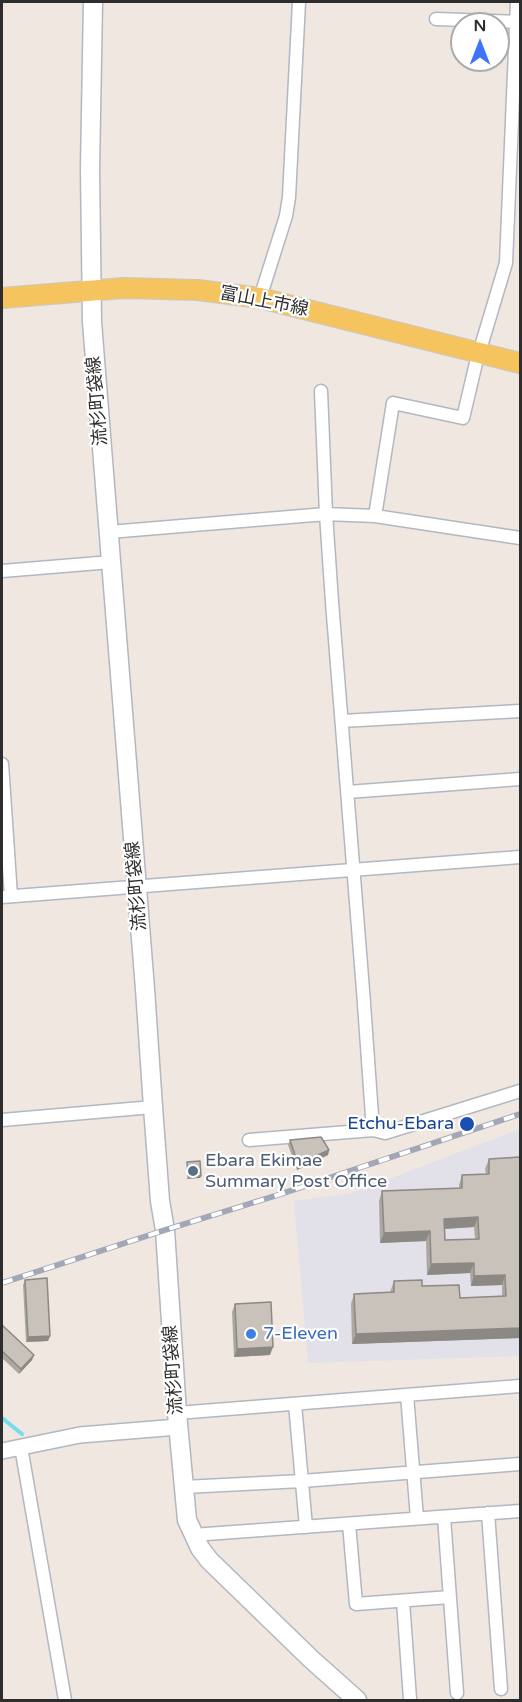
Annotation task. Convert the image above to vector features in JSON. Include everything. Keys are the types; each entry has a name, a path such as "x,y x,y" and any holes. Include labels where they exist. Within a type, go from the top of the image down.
{"main road":[{"name":"流杉町袋線","path":"93,2 90,169 93,333 187,1520 200,1548 209,1560 310,1659 357,1701"},
{"name":"富山上市線","path":"2,298 91,290 142,288 198,290 260,298 520,363"}],"street":[{"path":"260,298 290,197 299,2"},
{"path":"375,516 393,403 463,418 506,263 518,55 517,2"},
{"path":"436,19 518,22"},
{"path":"321,391 326,514 373,1130"},
{"path":"109,532 326,514 375,516 520,538"},
{"path":"2,571 111,562"},
{"path":"342,722 520,711"},
{"path":"2,764 6,897 520,857"},
{"path":"348,792 520,779"},
{"path":"249,1140 373,1130 385,1133 520,1091"},
{"path":"2,1120 153,1107"},
{"path":"2,1451 80,1435 295,1404 520,1386 520,1393"},
{"path":"407,1395 417,1518"},
{"path":"295,1404 306,1527"},
{"path":"21,1447 65,1701"},
{"path":"184,1487 302,1481 520,1464"},
{"path":"193,1535 520,1511"},
{"path":"488,1513 501,1689"},
{"path":"444,1517 457,1693"},
{"path":"349,1524 356,1604 450,1597"},
{"path":"403,1601 410,1699"}],"shaded area":[{"path":"520,1129 520,1356 308,1363 294,1201 352,1193"}],"building":[{"path":"321,1137 329,1150 298,1164 290,1140"},
{"path":"520,1157 520,1328 356,1334 354,1294 394,1292 394,1281 422,1280 422,1286 459,1285 460,1298 506,1296 505,1275 474,1276 474,1263 431,1264 430,1231 384,1233 382,1191 462,1188 462,1175 489,1174 489,1159","holes":["478,1217 479,1239 445,1240 444,1219"]},
{"path":"200,1161 201,1176 188,1176 187,1162"},
{"path":"47,1278 50,1336 28,1337 25,1280"},
{"name":"7-Eleven","path":"271,1302 273,1347 237,1349 235,1304"},
{"path":"2,1325 34,1355 21,1369 2,1351"}],"waterway":[{"path":"2,1418 22,1434"}],"railway":[{"path":"2,1283 281,1194 520,1114"}],"place":[{"name":"Etchu-Ebara","path":"467,1124"},
{"name":"Ebara Ekimae Summary Post Office","path":"193,1171"},
{"name":"7-Eleven","path":"251,1334"}]}
